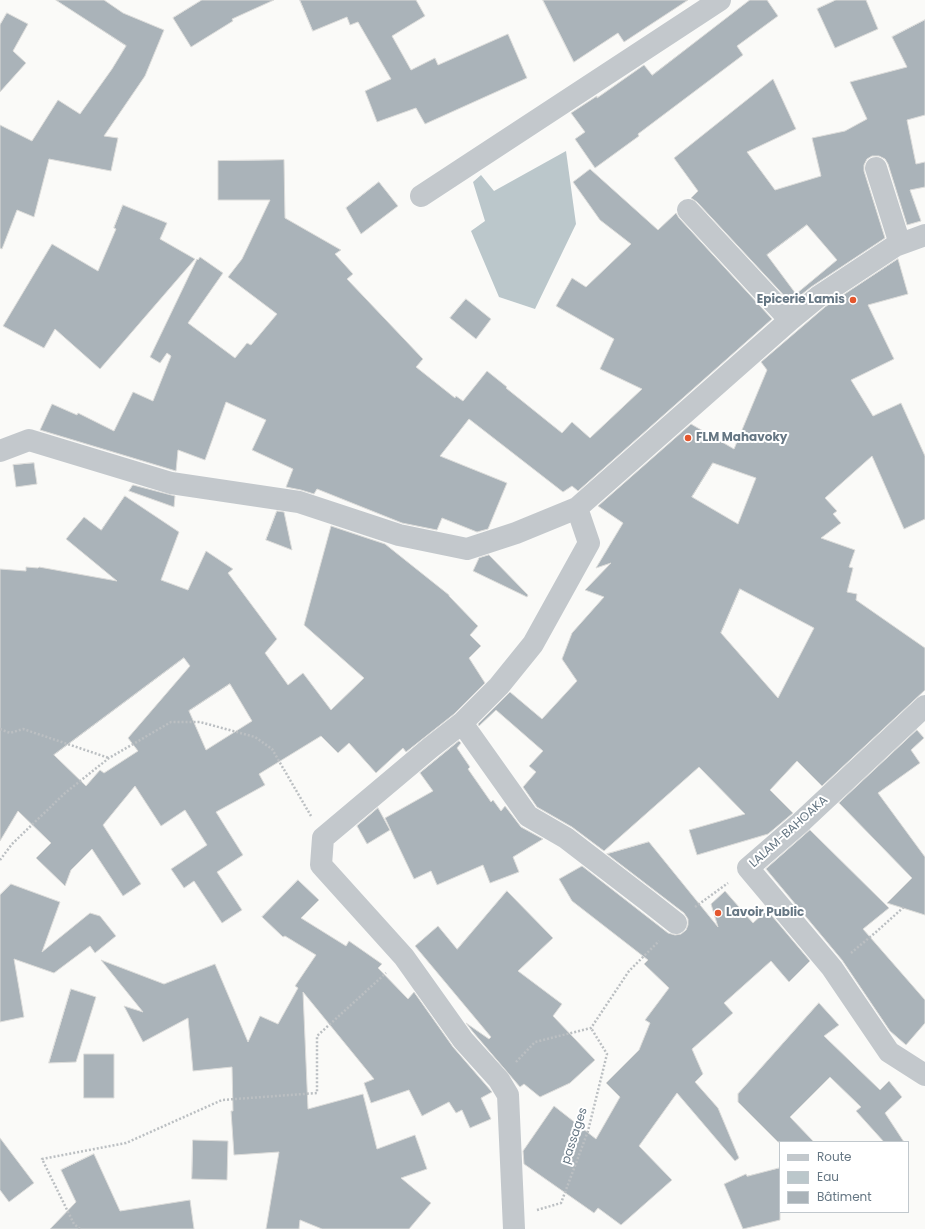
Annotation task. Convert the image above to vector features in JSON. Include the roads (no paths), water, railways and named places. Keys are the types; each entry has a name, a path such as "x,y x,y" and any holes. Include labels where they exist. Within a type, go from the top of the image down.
{"street":[{"path":"421,196 720,0"},
{"path":"876,168 900,244"},
{"path":"688,210 790,320"},
{"path":"0,451 29,440 171,483 300,502 398,535 467,549 516,533 577,508 818,297 895,246 925,235"},
{"path":"514,1224 508,1095 499,1080 463,1040 404,957 321,865 323,838 462,723 499,686 533,644 589,543 577,508"},
{"name":"LALAM-BAHOAKA","path":"925,706 800,823 748,868 832,968 889,1052 925,1075"},
{"path":"462,723 528,816 566,838 676,924"}],"water":[{"path":"566,151 576,224 535,309 499,297 471,231 485,221 473,182 481,175 494,191"}],"place":[{"name":"Epicerie Lamis","path":"853,300"},
{"name":"FLM Mahavoky","path":"688,438"},
{"name":"Lavoir Public","path":"718,913"}]}
